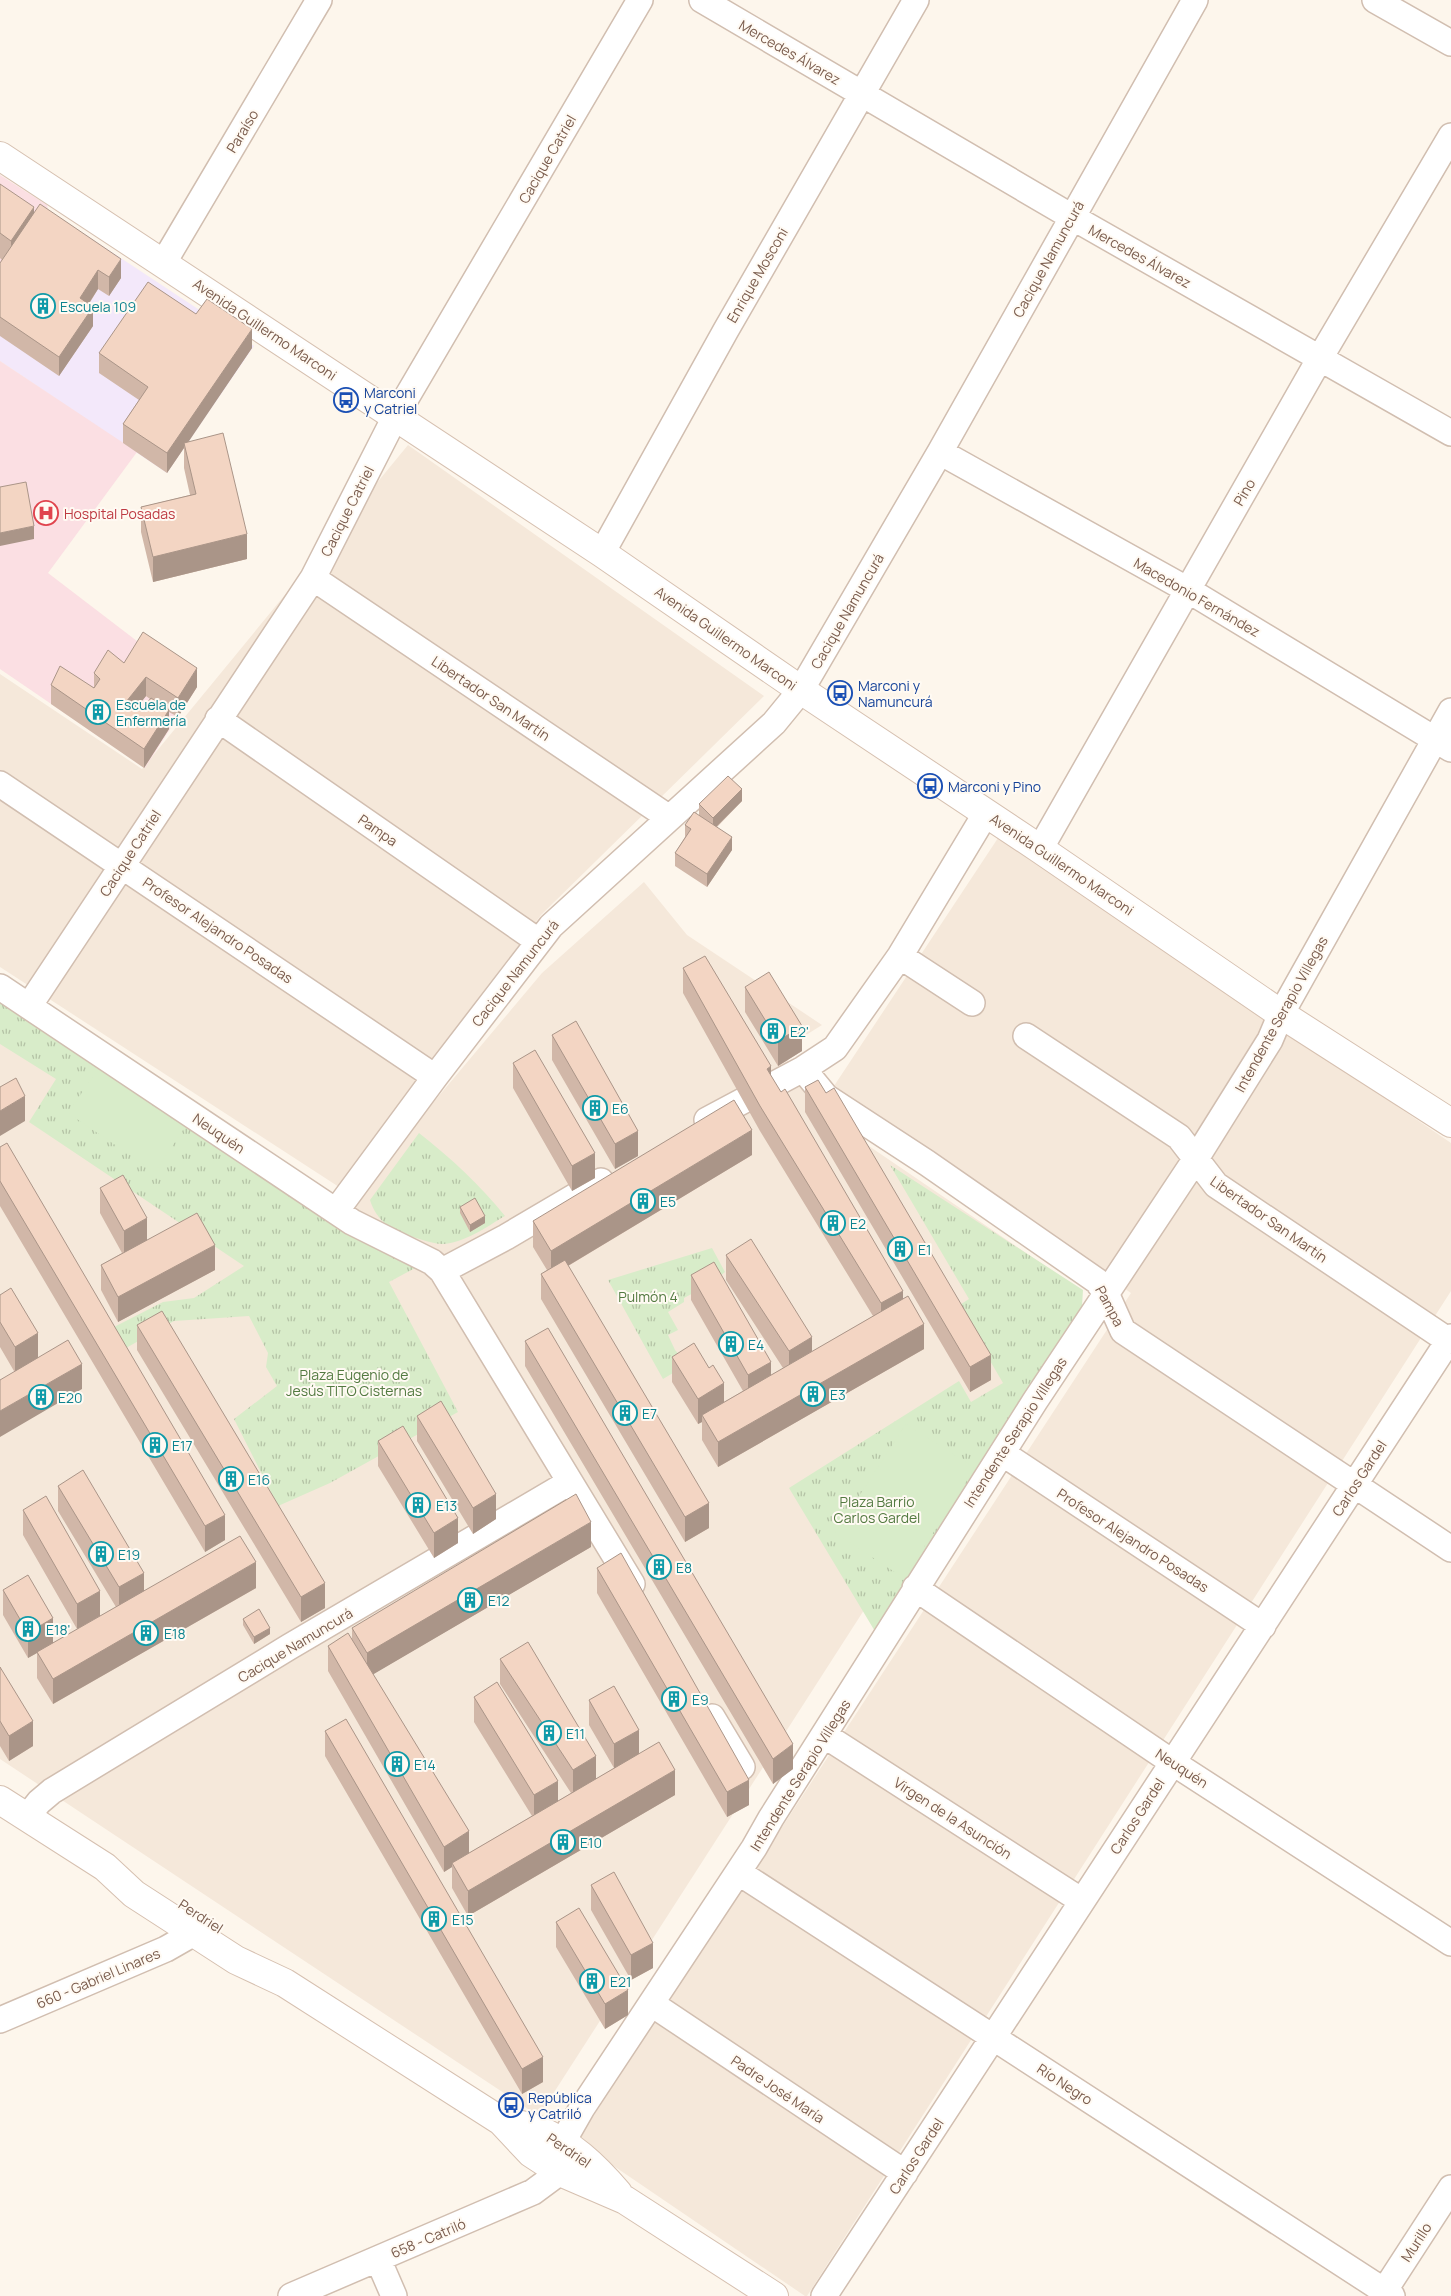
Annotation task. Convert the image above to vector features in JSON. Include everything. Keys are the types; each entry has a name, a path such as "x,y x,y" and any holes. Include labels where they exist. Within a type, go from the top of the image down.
{"main road":[{"name":"Avenida Guillermo Marconi","path":"0,156 164,262 602,553 801,690 1040,849 1281,1014 1451,1123"},
{"path":"0,1800 105,1867 134,1894 236,1960 285,1984 501,2121 531,2153 560,2172 625,2200 774,2296"},
{"name":"Perdriel","path":"105,1867 148,1882 236,1939 252,1950 285,1984"},
{"name":"Perdriel","path":"501,2121 535,2129 562,2143 592,2163 625,2200"}],"street":[{"name":"Paraíso","path":"164,262 319,0"},
{"name":"Cacique Catriel","path":"29,1006 313,578 395,417 640,0"},
{"name":"Mercedes Álvarez","path":"702,0 1072,218 1451,433"},
{"name":"Enrique Mosconi","path":"602,553 916,0"},
{"name":"Cacique Namuncurá","path":"336,1211 399,1129 434,1077 551,926 668,817 774,723 801,690 940,452 1195,0"},
{"path":"1375,0 1451,43"},
{"name":"Pino","path":"1040,849 1320,358 1451,136"},
{"name":"Macedonio Fernández","path":"940,452 1188,590 1443,743"},
{"name":"Libertador San Martín","path":"313,578 668,817"},
{"name":"Intendente Serapio Villegas","path":"562,2143 582,2108 738,1872 1002,1453 1195,1160 1270,1040 1281,1014 1443,743 1451,711"},
{"name":"Pampa","path":"218,719 538,941"},
{"name":"Profesor Alejandro Posadas","path":"0,784 434,1077"},
{"path":"690,1130 803,1069 835,1048 900,956 986,813"},
{"path":"900,956 972,1003"},
{"name":"Neuquén","path":"0,987 336,1211 432,1262 442,1271"},
{"name":"Libertador San Martín","path":"1026,1036 1179,1137 1216,1185 1450,1339"},
{"name":"Pampa","path":"803,1069 826,1098 927,1163 1088,1275 1106,1293 1122,1331 1451,1550"},
{"path":"623,1168 506,1237 442,1271 645,1606"},
{"name":"Carlos Gardel","path":"824,2296 1450,1339"},
{"name":"Profesor Alejandro Posadas","path":"1002,1453 1264,1626"},
{"name":"Cacique Namuncurá","path":"28,1817 39,1802 52,1791 289,1647 570,1482"},
{"name":"Neuquén","path":"916,1588 1172,1762 1451,1943"},
{"path":"702,1699 742,1767"},
{"name":"Virgen de la Asunción","path":"824,1735 1082,1901"},
{"name":"Río Negro","path":"738,1872 1386,2294"},
{"name":"660 - Gabriel Linares","path":"0,2020 166,1949 194,1933"},
{"name":"Padre José María","path":"652,2004 905,2173"},
{"name":"658 - Catriló","path":"291,2296 533,2192 560,2172"},
{"name":"Murillo","path":"1386,2294 1451,2188"},
{"path":"378,2259 394,2296"}],"shaded area":[{"path":"0,175 47,205 48,210 0,282"},
{"path":"48,210 254,346 167,473 0,361 0,282"},
{"name":"Hospital Posadas","path":"0,361 137,452 48,573 197,687 145,768 0,669"},
{"path":"408,445 764,696 541,915 339,1187 0,967 0,674 142,769"},
{"path":"1000,835 1451,1143 1451,1291 807,2296 805,2296 577,2141 1131,1293 832,1089"},
{"path":"644,882 687,935 822,1025 782,1050 816,1110 1073,1285 542,2111 534,2113 0,1759 0,1017 349,1203 542,973"}],"green space":[{"name":"Plaza Eugenio de Jesús TITO Cisternas","path":"0,999 417,1267 389,1282 458,1412 330,1483 278,1506 234,1419 277,1386 266,1367 268,1353 249,1316 174,1321 126,1348 114,1327 163,1302 194,1298 244,1266 29,1122 56,1079 0,1044"},
{"path":"98,1069 185,1127 155,1172 68,1113"},
{"path":"419,1133 465,1172 505,1216 467,1238 442,1244 414,1237 384,1223 370,1200"},
{"name":"Plaza Barrio Carlos Gardel","path":"890,1165 1083,1290 1082,1306 876,1633 789,1488 959,1381 971,1402 1003,1383 958,1306 969,1299"},
{"name":"Pulmón 4","path":"712,1248 725,1272 710,1284 684,1298 684,1302 668,1312 678,1330 668,1335 675,1350 688,1364 663,1379 608,1280"},
{"path":"906,1424 975,1468 904,1578 835,1533"}],"building":[{"path":"0,184 34,207 11,241 0,233"},
{"name":"Escuela 109","path":"40,204 121,259 109,277 98,270 80,298 93,307 59,357 0,317 0,263"},
{"path":"148,282 196,314 207,299 252,329 167,453 123,424 148,387 99,353"},
{"path":"223,433 247,534 153,557 141,507 196,494 184,443"},
{"path":"26,482 34,526 0,533 0,487"},
{"path":"143,632 197,668 178,698 146,677 126,702 141,711 151,698 169,710 144,749 51,685 60,666 94,688 100,679 94,673 108,650 124,663"},
{"path":"728,776 742,789 713,818 699,804"},
{"path":"694,812 732,837 707,874 675,853 691,829 685,825"},
{"path":"705,956 771,1066 767,1069 781,1092 785,1089 903,1291 881,1303 760,1106 683,968"},
{"path":"769,972 802,1026 778,1041 745,987"},
{"path":"576,1021 638,1131 615,1144 552,1035"},
{"path":"535,1050 595,1153 572,1166 513,1063"},
{"path":"16,1078 25,1096 0,1111 0,1087"},
{"path":"818,1080 826,1093 834,1088 991,1355 970,1367 805,1087"},
{"path":"734,1100 752,1130 551,1251 533,1221"},
{"path":"7,1143 225,1515 205,1526 0,1181 0,1147"},
{"path":"123,1175 147,1218 124,1231 100,1188"},
{"path":"475,1198 485,1216 470,1225 460,1207"},
{"path":"197,1213 215,1245 118,1297 101,1265"},
{"path":"751,1239 812,1337 789,1351 726,1255"},
{"path":"565,1260 709,1503 685,1517 541,1274"},
{"path":"714,1262 771,1362 748,1375 691,1275"},
{"path":"11,1288 38,1333 15,1347 0,1322 0,1295"},
{"path":"908,1296 924,1324 718,1442 702,1415"},
{"path":"162,1311 325,1583 301,1597 137,1325"},
{"path":"548,1328 793,1744 773,1759 525,1341"},
{"path":"68,1340 82,1364 0,1411 0,1380"},
{"path":"694,1343 709,1368 713,1365 724,1383 698,1399 672,1357"},
{"path":"441,1401 496,1494 473,1508 417,1416"},
{"path":"403,1426 458,1518 434,1533 378,1441"},
{"path":"83,1470 144,1573 119,1587 58,1486"},
{"path":"576,1494 591,1522 367,1653 352,1628"},
{"path":"46,1496 100,1591 77,1604 23,1510"},
{"path":"240,1536 256,1562 53,1679 37,1652"},
{"path":"621,1553 749,1780 727,1792 597,1568"},
{"path":"28,1575 53,1618 28,1633 3,1590"},
{"path":"259,1609 270,1628 254,1637 243,1619"},
{"path":"348,1633 469,1831 444,1847 328,1646"},
{"path":"528,1642 596,1756 573,1770 500,1659"},
{"path":"0,1667 33,1721 9,1736 0,1721"},
{"path":"497,1682 558,1781 534,1795 474,1697"},
{"path":"614,1686 639,1730 614,1744 589,1700"},
{"path":"346,1719 543,2057 522,2069 325,1731"},
{"path":"659,1742 675,1770 468,1891 452,1863"},
{"path":"614,1872 653,1943 631,1955 591,1885"},
{"path":"579,1908 628,1990 605,2004 556,1922"}],"place":[{"name":"Escuela 109","path":"43,306"},
{"name":"Marconi y Catriel","path":"346,400"},
{"name":"Hospital Posadas","path":"46,513"},
{"name":"Marconi y Namuncurá","path":"840,693"},
{"name":"Escuela de Enfermería","path":"98,712"},
{"name":"Marconi y Pino","path":"930,786"},
{"name":"E2'","path":"773,1031"},
{"name":"E6","path":"595,1108"},
{"name":"E5","path":"643,1201"},
{"name":"E2","path":"833,1223"},
{"name":"E1","path":"900,1249"},
{"name":"E4","path":"731,1344"},
{"name":"E3","path":"813,1394"},
{"name":"E20","path":"41,1397"},
{"name":"E7","path":"625,1413"},
{"name":"E17","path":"155,1445"},
{"name":"E16","path":"231,1479"},
{"name":"E13","path":"418,1505"},
{"name":"E19","path":"101,1554"},
{"name":"E8","path":"659,1567"},
{"name":"E12","path":"470,1600"},
{"name":"E18'","path":"28,1629"},
{"name":"E18","path":"146,1633"},
{"name":"E9","path":"674,1699"},
{"name":"E11","path":"549,1733"},
{"name":"E14","path":"397,1764"},
{"name":"E10","path":"563,1842"},
{"name":"E15","path":"434,1919"},
{"name":"E21","path":"592,1981"},
{"name":"República y Catriló","path":"511,2105"}]}
